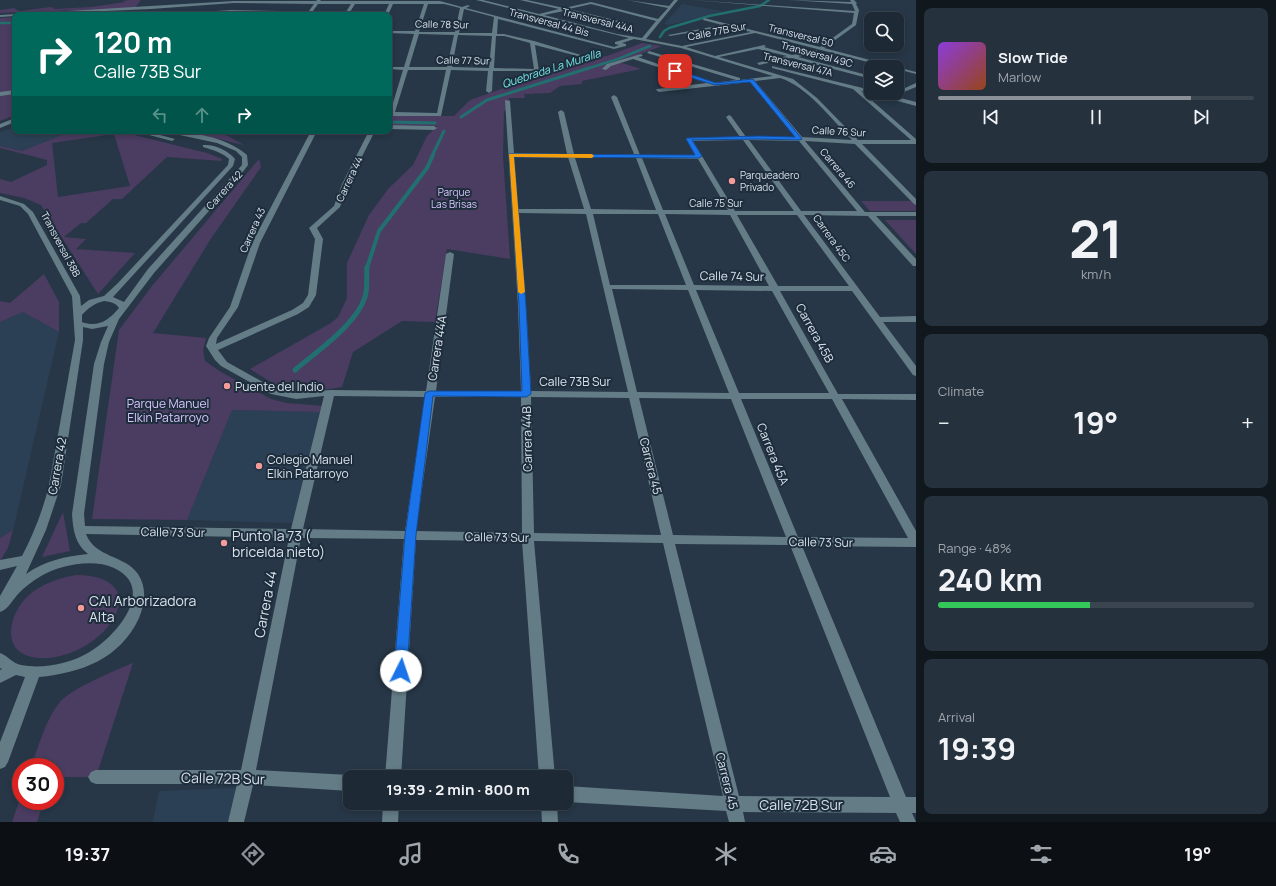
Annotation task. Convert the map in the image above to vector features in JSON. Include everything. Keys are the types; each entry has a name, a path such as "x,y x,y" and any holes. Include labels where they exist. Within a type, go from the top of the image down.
{"street":[{"name":"Transversal 44 Bis","path":"432,0 614,48 624,45 617,43 633,38"},
{"name":"Transversal 44A","path":"478,0 643,40"},
{"path":"522,0 625,23"},
{"path":"629,0 671,7"},
{"path":"643,40 676,0"},
{"path":"693,0 745,8 762,5 765,0"},
{"path":"693,0 856,12"},
{"path":"759,64 818,50 854,25 856,12 853,2 791,0"},
{"path":"92,12 141,9 151,11 235,1 354,1 445,4"},
{"path":"310,12 318,1"},
{"path":"348,12 354,1"},
{"path":"578,1 649,13"},
{"path":"217,12 275,11 280,2"},
{"path":"392,114 439,115 462,8 486,2"},
{"path":"387,12 391,3"},
{"path":"392,108 426,3"},
{"path":"539,15 591,3 659,21"},
{"path":"141,9 144,4"},
{"path":"151,11 154,4"},
{"path":"657,14 664,15"},
{"path":"0,16 12,16"},
{"path":"489,91 496,17"},
{"name":"Transversal 50","path":"704,19 790,41 818,50 864,61"},
{"path":"525,32 567,22"},
{"path":"670,35 726,25"},
{"name":"Calle 78 Sur","path":"392,32 494,34 510,36"},
{"name":"Calle 77B Sur","path":"682,47 756,32"},
{"path":"510,36 518,34"},
{"path":"510,36 589,58"},
{"name":"Transversal 47A","path":"643,40 672,44 804,74 864,90"},
{"path":"777,44 790,41"},
{"name":"Calle 77 Sur","path":"392,68 537,70 532,42"},
{"path":"604,69 609,65 635,58 672,44"},
{"path":"718,55 771,45"},
{"name":"Transversal 49C","path":"758,47 864,76"},
{"path":"649,52 744,81"},
{"path":"718,55 795,82 815,99 916,203"},
{"path":"635,58 715,84"},
{"path":"904,70 916,73"},
{"path":"659,90 804,74"},
{"name":"Carrera 46","path":"751,80 800,139 866,214 916,264"},
{"path":"904,90 916,85"},
{"path":"904,86 916,90"},
{"path":"855,88 864,96"},
{"path":"0,94 12,92"},
{"name":"Carrera 45A","path":"614,97 795,541 909,805 908,822"},
{"path":"869,100 916,142"},
{"path":"902,100 916,104"},
{"name":"Carrera 44B","path":"507,101 522,306 526,394 528,537 546,770"},
{"name":"Carrera 45","path":"561,112 571,156 589,213 737,822"},
{"name":"Carrera 45C","path":"729,117 916,373"},
{"path":"0,126 12,121"},
{"path":"392,127 434,128"},
{"path":"151,134 180,140"},
{"name":"Carrera 42","path":"115,319 122,307 151,271 240,172 246,162 245,156 242,153 227,144 179,134"},
{"name":"Carrera 43","path":"212,349 211,346 213,338 231,312 256,243 312,134"},
{"name":"Carrera 44","path":"212,349 295,312 306,305 312,294 318,257 319,240 314,228 337,207 345,184 370,134"},
{"name":"Calle 76 Sur","path":"689,139 744,138 856,142 916,142"},
{"name":"Carrera 45B","path":"689,139 733,213 916,543"},
{"name":"Carrera 42","path":"2,604 26,560 49,508 55,485 79,340 78,318 86,306 102,300 121,286 172,228 228,170 233,162 225,152 201,145"},
{"path":"511,155 699,156"},
{"name":"Transversal 38B","path":"0,198 22,205 31,213 76,296 78,318"},
{"name":"Calle 75 Sur","path":"515,211 589,213 916,214"},
{"name":"Carrera 44A","path":"393,770 410,535 429,393 446,290 450,254"},
{"name":"Calle 74 Sur","path":"607,287 856,289"},
{"name":"Transversal 38B","path":"76,296 118,302 122,307"},
{"path":"78,318 85,326 97,326 109,323 115,319"},
{"path":"0,659 14,669 34,672 66,668 90,659 111,645 127,628 137,610 139,593 134,579 124,568 108,561 84,546 79,530 79,498 99,364 105,342 115,319"},
{"path":"878,320 916,319"},
{"name":"Calle 73B Sur","path":"212,349 224,364 274,392 296,396 330,393 429,393 916,397"},
{"name":"Carrera 44","path":"236,822 247,777 296,534 330,393"},
{"name":"Calle 73 Sur","path":"79,530 916,543"},
{"path":"2,604 17,587 28,579 52,566 72,561 91,559 108,561"},
{"path":"0,565 26,560"},
{"path":"0,677 14,669"},
{"path":"0,762 34,672"},
{"name":"Calle 72B Sur","path":"96,777 247,777 343,783"},
{"name":"Calle 72B Sur","path":"573,794 733,804 909,805"},
{"path":"390,822 391,810"},
{"path":"549,810 550,822"}],"shaded area":[{"path":"682,4 722,11 669,25 664,24"},
{"path":"12,128 12,134 64,134 22,151 0,146 0,132"},
{"path":"23,312 59,332 13,530 0,538 0,322"},
{"name":"Colegio Manuel Elkin Patarroyo","path":"232,410 322,412 293,523 187,520"},
{"path":"237,788 228,822 153,822 159,791"}],"green space":[{"path":"141,0 135,8 0,13 0,10 14,8 19,11 51,7 55,9 91,7 125,2 123,1"},
{"path":"12,17 12,116 0,121 0,18"},
{"name":"Parque Las Brisas","path":"642,43 662,46 619,62 641,69 582,81 582,84 560,86 550,93 524,94 525,98 509,98 510,110 504,111 503,156 510,259 447,249 435,322 402,321 353,352 342,387 314,391 294,390 275,384 250,369 331,323 338,317 347,298 347,263 369,215 388,189 413,165 427,136 437,126 392,125 392,116 454,116 470,100 536,77 536,72 545,72 563,64 607,56"},
{"path":"64,134 114,134 130,134 207,153 222,159 222,161 167,157 122,199 113,199 86,223 81,223 64,237 86,239 76,249 135,253 98,294 41,205 24,198 0,193 0,179 11,182 47,165 47,160 0,148 0,146 22,151","holes":["114,134 130,186 58,197 52,143"]},
{"path":"198,134 224,134 244,145"},
{"name":"Parque Manuel Elkin Patarroyo","path":"259,159 261,167 210,240 153,333 206,338 203,350 205,361 221,372 271,399 287,403 324,406 322,412 232,410 187,520 92,519 119,330 152,286"},
{"path":"861,201 916,201 916,211 870,211"},
{"path":"885,220 916,220 916,254"},
{"path":"44,274 59,302 59,332 23,312 0,322 0,301 10,303"},
{"path":"63,512 70,551 42,557"},
{"path":"13,530 8,548 0,561 0,538"},
{"path":"76,575 102,579 115,589 119,603 114,618 101,634 83,647 62,656 38,658 26,655 17,650 11,633 12,623 22,603 34,591 46,584 57,579"},
{"path":"133,663 96,777 64,777 64,758 34,758 46,725 60,702 74,691"},
{"path":"16,810 41,810 37,822 12,822"}],"waterway":[{"name":"Quebrada La Muralla","path":"660,37 664,31 669,28 709,16 760,6 769,0"},
{"path":"0,23 12,23"},
{"name":"Quebrada La Muralla","path":"586,69 618,59 650,46"},
{"name":"Quebrada La Muralla","path":"461,117 487,100 589,68"},
{"path":"392,122 435,123"},
{"name":"Quebrada La Muralla","path":"432,156 444,131"},
{"name":"Quebrada La Muralla","path":"367,268 379,231 427,168 433,155"},
{"name":"Quebrada La Muralla","path":"295,370 335,337 353,318 365,297 367,267"}],"slow traffic":[{"path":"521,292 511,155 592,156"}],"place":[{"name":"Parqueadero Privado","path":"732,181"},
{"name":"Puente del Indio","path":"227,386"},
{"name":"Colegio Manuel Elkin Patarroyo","path":"259,466"},
{"name":"Punto la 73 ( bricelda nieto)","path":"224,543"},
{"name":"CAI Arborizadora Alta","path":"81,608"}],"route":[{"path":"401,671 410,535 429,393 526,394 522,306 511,155 699,156 689,139 759,137 800,139 751,80 715,84 675,71"}]}
